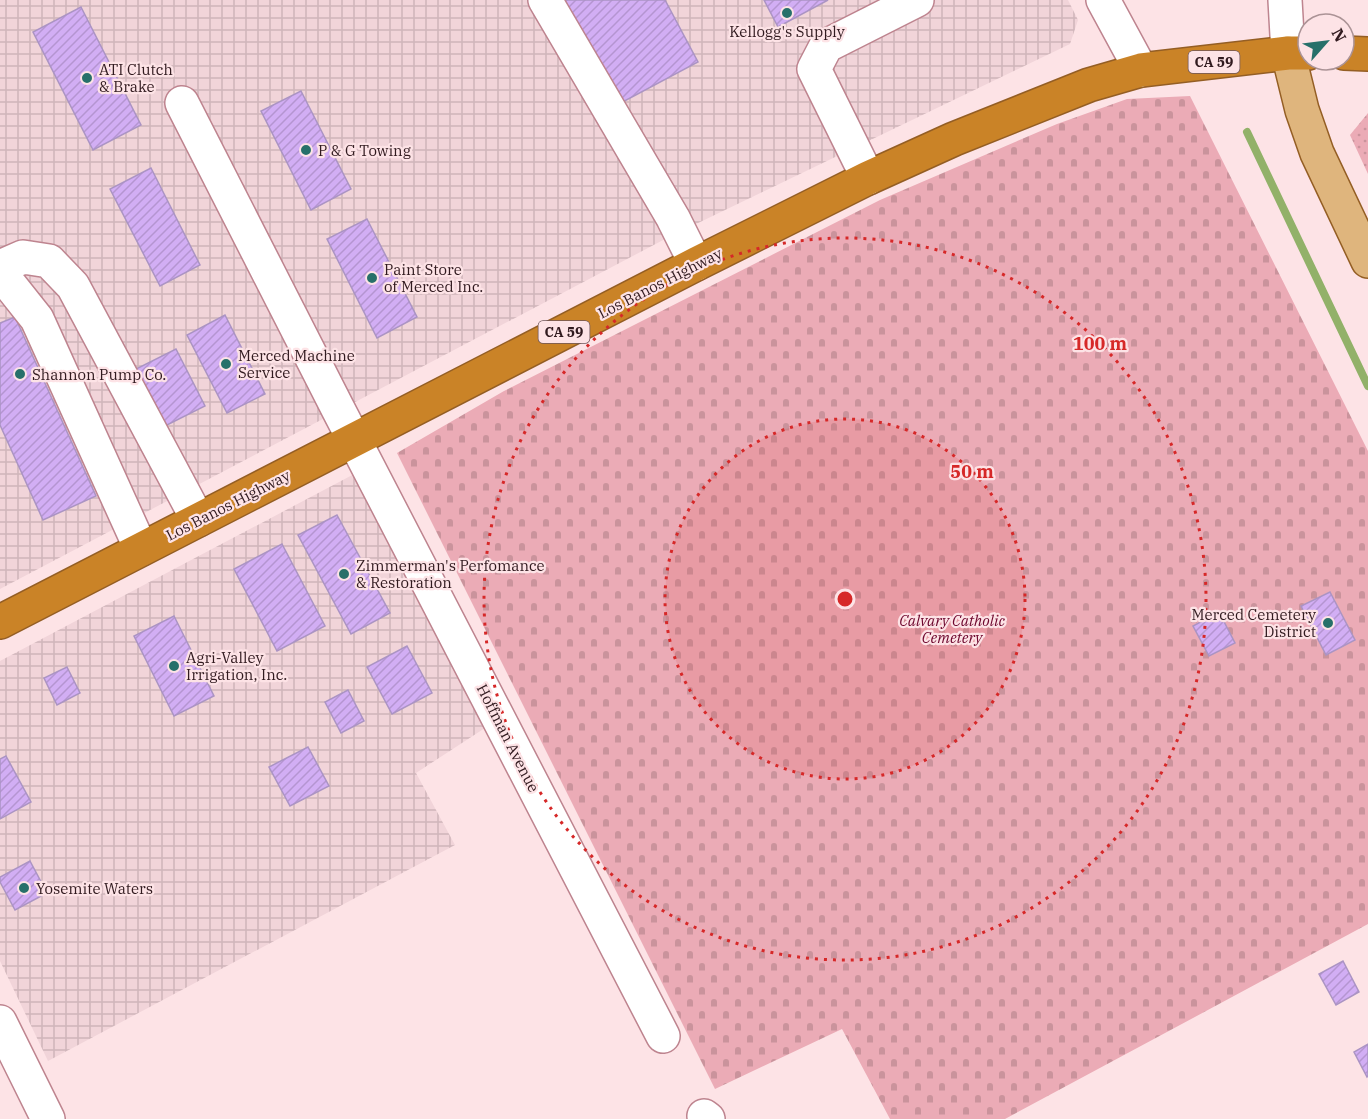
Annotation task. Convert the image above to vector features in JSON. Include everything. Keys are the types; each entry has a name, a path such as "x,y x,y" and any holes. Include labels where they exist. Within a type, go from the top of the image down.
{"highway":[{"name":"CA 59","path":"1141,70 1296,53"},
{"name":"Los Banos Highway","path":"0,622 868,178 1045,102 1089,85 1141,70"}],"main road":[{"path":"1299,72 1302,110 1317,153 1368,261"}],"street":[{"path":"545,0 673,218 696,264"},
{"path":"868,178 814,69 826,46 917,0"},
{"path":"1103,0 1141,70"},
{"path":"1285,0 1296,45"},
{"name":"Hoffman Avenue","path":"182,103 663,1036"},
{"path":"0,267 23,257 50,261 73,286 198,520"},
{"path":"0,280 10,285 37,319 141,549"},
{"path":"0,1022 48,1119"}],"shaded area":[{"path":"0,0 1068,0 1078,20 1070,44 667,238 0,589"},
{"path":"358,472 485,728 416,773 455,845 48,1061 0,961 0,661"}],"green space":[{"name":"Calvary Catholic Cemetery","path":"1190,96 1368,451 1368,924 1005,1119 890,1119 842,1029 715,1089 397,453 504,391 880,200 1057,124 1127,99"},
{"path":"1368,113 1368,174 1350,135"}],"building":[{"path":"561,0 665,0 698,62 617,105"},
{"name":"Kellogg's Supply","path":"764,0 828,0 778,27"},
{"name":"ATI Clutch & Brake","path":"81,7 141,125 93,150 33,32"},
{"name":"P & G Towing","path":"301,91 351,189 311,210 261,111"},
{"path":"151,168 200,265 160,286 110,189"},
{"name":"Paint Store of Merced Inc.","path":"367,219 417,317 377,338 327,239"},
{"name":"Merced Machine Service","path":"225,315 265,394 227,413 187,335"},
{"name":"Shannon Pump Co.","path":"15,317 96,496 43,520 0,425 0,323"},
{"path":"176,349 205,406 165,426 136,369"},
{"name":"Zimmerman's Perfomance & Restoration","path":"337,515 390,613 351,634 298,535"},
{"path":"282,544 325,626 277,651 234,569"},
{"name":"Merced Cemetery District","path":"1330,592 1355,640 1326,655 1301,606"},
{"path":"1219,612 1235,643 1209,656 1193,626"},
{"name":"Agri-Valley Irrigation, Inc.","path":"174,616 214,696 174,716 134,636"},
{"path":"407,646 432,693 392,714 367,667"},
{"path":"67,667 80,693 57,705 44,678"},
{"path":"348,690 364,721 341,733 325,702"},
{"path":"308,747 329,786 290,806 269,767"},
{"path":"6,756 31,802 0,819 0,759"},
{"name":"Yosemite Waters","path":"30,861 47,893 15,910 0,882 0,877"},
{"path":"1343,961 1359,992 1336,1005 1319,974"},
{"path":"1368,1044 1368,1076 1367,1077 1354,1052"}],"waterway":[{"path":"1247,132 1368,386"}],"place":[{"name":"Kellogg's Supply","path":"787,13"},
{"name":"ATI Clutch & Brake","path":"87,78"},
{"name":"P & G Towing","path":"306,150"},
{"name":"Paint Store of Merced Inc.","path":"372,278"},
{"name":"Merced Machine Service","path":"226,364"},
{"name":"Shannon Pump Co.","path":"20,374"},
{"name":"Zimmerman's Perfomance & Restoration","path":"344,574"},
{"name":"Merced Cemetery District","path":"1328,623"},
{"name":"Agri-Valley Irrigation, Inc.","path":"174,666"},
{"name":"Yosemite Waters","path":"24,888"}]}
